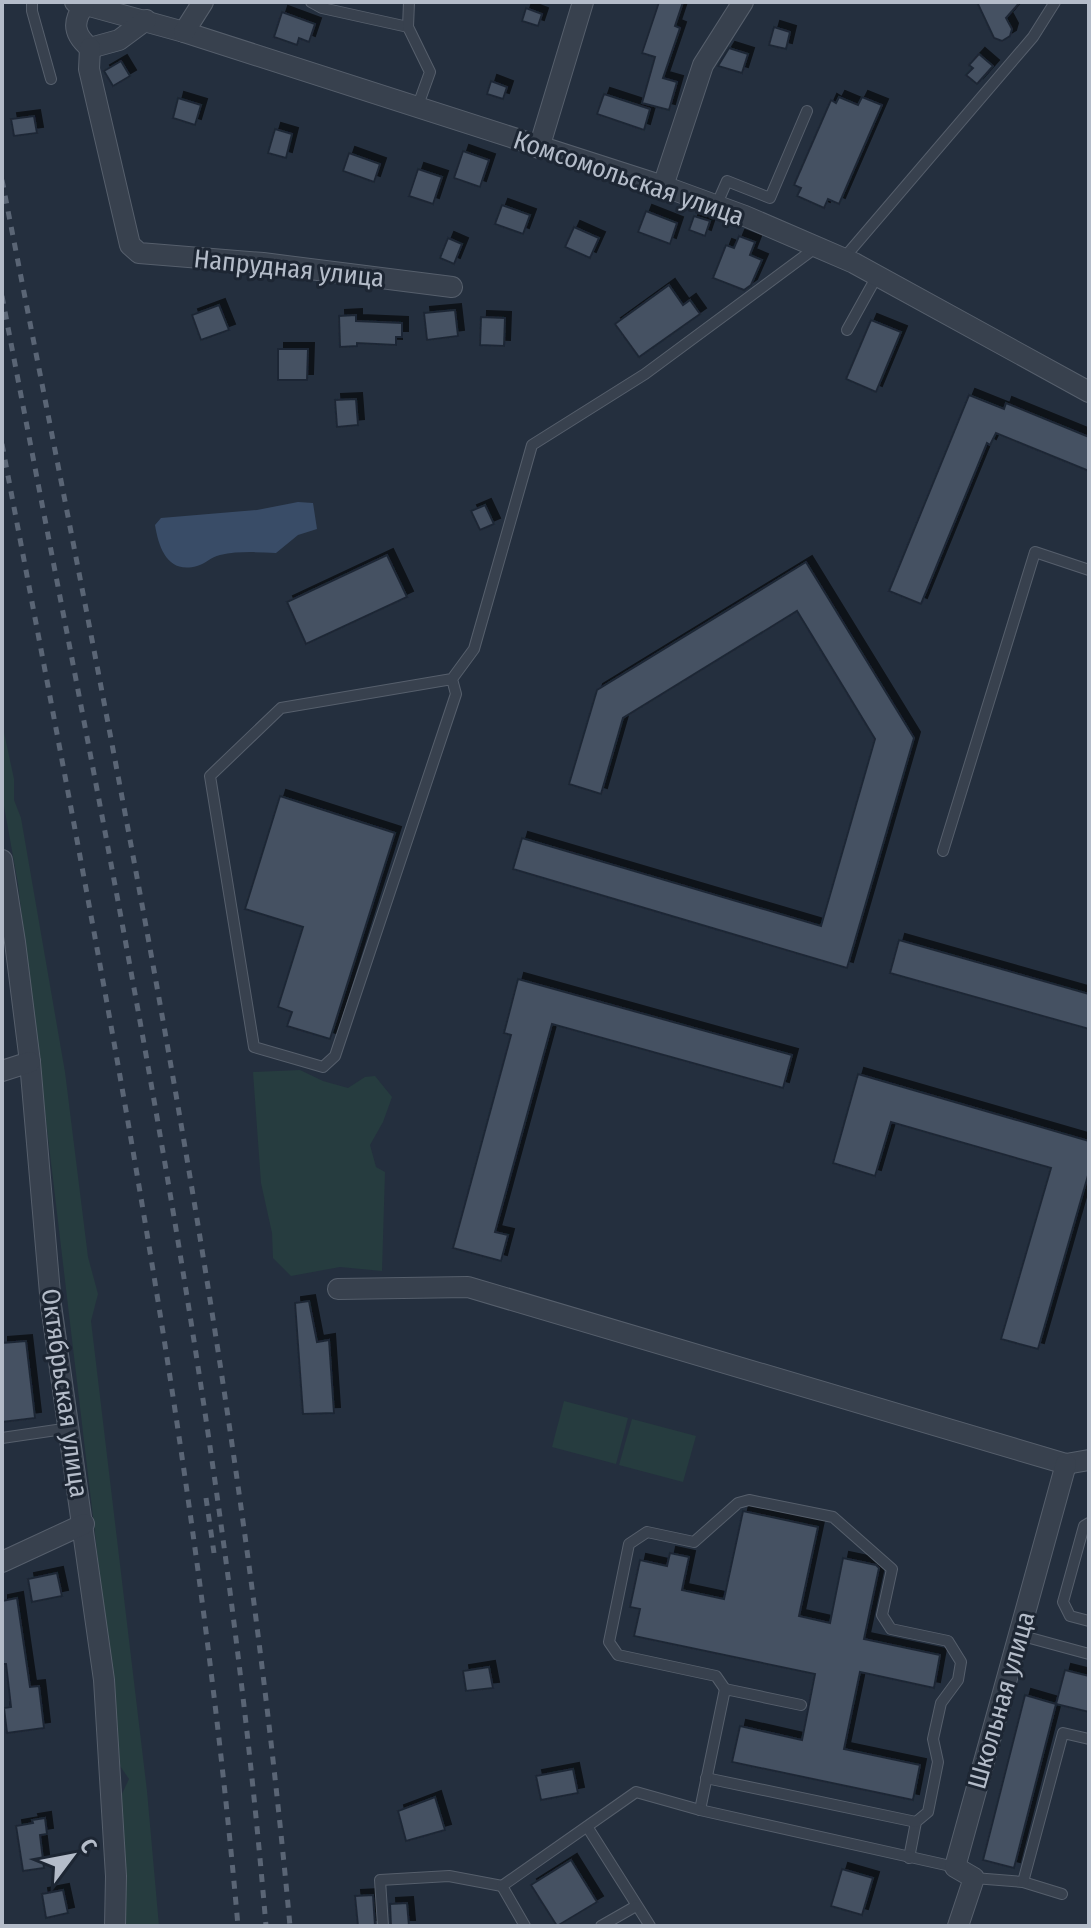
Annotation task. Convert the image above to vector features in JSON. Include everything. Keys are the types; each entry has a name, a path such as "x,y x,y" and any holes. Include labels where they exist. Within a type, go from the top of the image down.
{"street":[{"path":"184,32 203,2"},
{"path":"539,148 583,2"},
{"path":"663,186 703,65 743,2"},
{"path":"80,4 75,25 78,35 90,48 119,40 146,20"},
{"name":"Комсомольская улица","path":"80,4 184,32 663,186 716,206 844,258 1089,392"},
{"name":"Напрудная улица","path":"90,48 89,69 130,245 139,253 263,263 452,287"},
{"name":"Октябрьская улица","path":"2,860 9,941 30,1062 51,1305 104,1680 116,1876 115,1926"},
{"path":"2,1071 30,1062"},
{"path":"338,1289 468,1287 1066,1464 1089,1460"},
{"name":"Школьная улица","path":"955,1867 1066,1464"},
{"path":"2,1562 84,1524"},
{"path":"955,1867 974,1878 958,1926"}],"lane":[{"path":"32,2 51,79"},
{"path":"311,2 322,8 408,27"},
{"path":"409,2 408,27 430,72 417,108"},
{"path":"844,258 1033,37 1055,2"},
{"path":"716,206 727,181 770,198 807,111"},
{"path":"452,679 456,694 335,1056 323,1067 254,1047 210,776 281,708 452,679 474,649 532,445 670,357 818,246"},
{"path":"847,330 877,276"},
{"path":"943,851 1035,552 1089,570"},
{"path":"2,1438 70,1428"},
{"path":"801,1705 725,1689 716,1676 618,1655 609,1642 629,1544 647,1532 694,1542 738,1503 749,1500 833,1517 892,1569 882,1615 891,1629 948,1641 961,1662 958,1680 941,1703 933,1739 938,1762 936,1775 928,1812 916,1822 909,1858"},
{"path":"1089,1523 1084,1526 1063,1602 1070,1616 1089,1621"},
{"path":"1019,1635 1089,1654"},
{"path":"700,1810 725,1689"},
{"path":"1023,1882 1063,1733 1089,1739"},
{"path":"706,1778 916,1822"},
{"path":"383,1926 380,1880 449,1876 502,1886 636,1792 700,1810 955,1867"},
{"path":"588,1828 650,1926"},
{"path":"974,1878 1023,1882 1062,1894"},
{"path":"502,1886 525,1926"},
{"path":"601,1926 636,1906"}],"green space":[{"path":"2,723 65,1072 88,1257 98,1294 91,1321 147,1791 159,1926 124,1926 121,1796 129,1779 118,1763 96,1542 18,884 2,795"},
{"path":"300,1070 348,1088 365,1077 375,1076 392,1097 370,1145 376,1167 385,1172 382,1271 340,1267 291,1276 273,1258 272,1233 261,1183 253,1072"},
{"path":"564,1401 628,1418 616,1464 552,1447"},
{"path":"632,1419 696,1436 683,1482 619,1465"}],"water":[{"path":"298,502 313,503 317,529 298,535 276,553 227,554 187,568 172,563 159,543 155,525 161,518 257,510"}],"building":[{"path":"659,2 683,2 675,26 680,28 663,78 677,82 669,110 642,103 655,57 642,53"},
{"path":"977,2 1020,2 1006,18 1012,29 1010,36 1002,41 994,38"},
{"path":"526,8 542,14 538,26 522,21"},
{"path":"282,12 315,24 309,42 299,38 297,45 274,37"},
{"path":"774,27 790,32 786,49 769,45"},
{"path":"729,48 748,54 742,73 718,66"},
{"path":"979,54 993,66 977,84 966,75 973,68 969,65"},
{"path":"121,61 130,76 113,86 104,71"},
{"path":"491,81 507,87 503,99 487,94"},
{"path":"604,94 650,109 644,130 597,114"},
{"path":"839,97 858,105 862,97 882,105 839,204 828,199 824,208 797,196 801,188 794,185 831,100 836,103"},
{"path":"178,98 201,105 195,125 173,118"},
{"path":"34,116 37,133 14,136 11,119"},
{"path":"275,129 292,134 286,158 268,153"},
{"path":"463,151 489,160 480,187 454,178"},
{"path":"349,153 380,164 374,182 343,171"},
{"path":"418,169 442,177 433,204 409,196"},
{"path":"502,205 530,215 523,234 495,224"},
{"path":"646,211 677,223 670,244 638,232"},
{"path":"694,216 710,221 705,236 689,230"},
{"path":"574,227 599,238 590,258 565,247"},
{"path":"739,236 755,242 750,255 762,260 751,285 744,290 713,278 726,245 734,248"},
{"path":"448,238 462,244 454,264 440,258"},
{"path":"669,285 683,305 690,300 700,314 639,357 615,324"},
{"path":"219,305 229,330 201,340 192,315"},
{"path":"455,310 458,336 427,340 424,313"},
{"path":"356,315 356,321 402,323 402,337 396,337 396,345 357,343 357,346 340,347 339,316"},
{"path":"481,317 505,318 504,346 480,345"},
{"path":"871,320 901,332 876,392 846,379"},
{"path":"278,349 308,349 307,380 278,380"},
{"path":"969,395 1004,409 1006,403 1089,437 1089,471 996,433 990,445 987,443 921,604 889,591"},
{"path":"356,399 358,425 337,427 335,400"},
{"path":"485,505 494,524 480,530 471,511"},
{"path":"387,555 407,597 306,644 287,602"},
{"path":"806,562 914,738 847,968 513,869 522,838 821,926 875,739 797,611 623,718 601,794 569,784 597,690"},
{"path":"280,796 395,833 330,1039 287,1026 292,1012 278,1007 303,927 245,909"},
{"path":"899,940 1089,994 1089,1029 890,973"},
{"path":"518,979 792,1055 783,1088 552,1024 495,1232 508,1235 501,1261 453,1248 511,1035 504,1033"},
{"path":"858,1074 1089,1141 1089,1172 1038,1349 1001,1339 1051,1168 891,1122 875,1176 833,1163"},
{"path":"309,1301 317,1342 329,1340 334,1413 303,1414 295,1303"},
{"path":"26,1341 35,1418 2,1422 2,1343"},
{"path":"743,1511 818,1527 799,1616 830,1623 843,1558 876,1565 879,1568 864,1639 940,1655 934,1688 860,1672 844,1749 920,1765 913,1800 732,1762 740,1726 802,1740 815,1674 634,1636 640,1609 630,1607 640,1560 667,1566 670,1553 689,1557 682,1590 724,1599"},
{"path":"57,1573 62,1596 32,1602 28,1579"},
{"path":"17,1598 30,1687 39,1686 44,1728 7,1733 4,1708 11,1707 6,1664 2,1664 2,1601"},
{"path":"489,1667 493,1688 466,1691 463,1671"},
{"path":"1065,1670 1089,1676 1089,1712 1056,1704"},
{"path":"1025,1695 1056,1704 1014,1868 983,1860"},
{"path":"573,1769 578,1793 541,1800 536,1776"},
{"path":"435,1797 445,1830 406,1841 398,1811"},
{"path":"45,1818 47,1834 40,1835 44,1868 23,1871 16,1826"},
{"path":"571,1860 597,1902 557,1926 531,1885"},
{"path":"842,1869 873,1878 862,1915 831,1906"},
{"path":"63,1890 68,1913 46,1918 42,1894"},
{"path":"373,1895 375,1926 358,1926 355,1896"},
{"path":"407,1903 409,1926 391,1926 390,1904"}],"railway":[{"path":"2,180 129,832 205,1268 267,1706 290,1926"},
{"path":"2,296 119,905 189,1312 220,1516 246,1721 266,1926"},
{"path":"2,444 106,998 169,1368 196,1553 238,1926"},
{"path":"206,1498 214,1553"}]}
